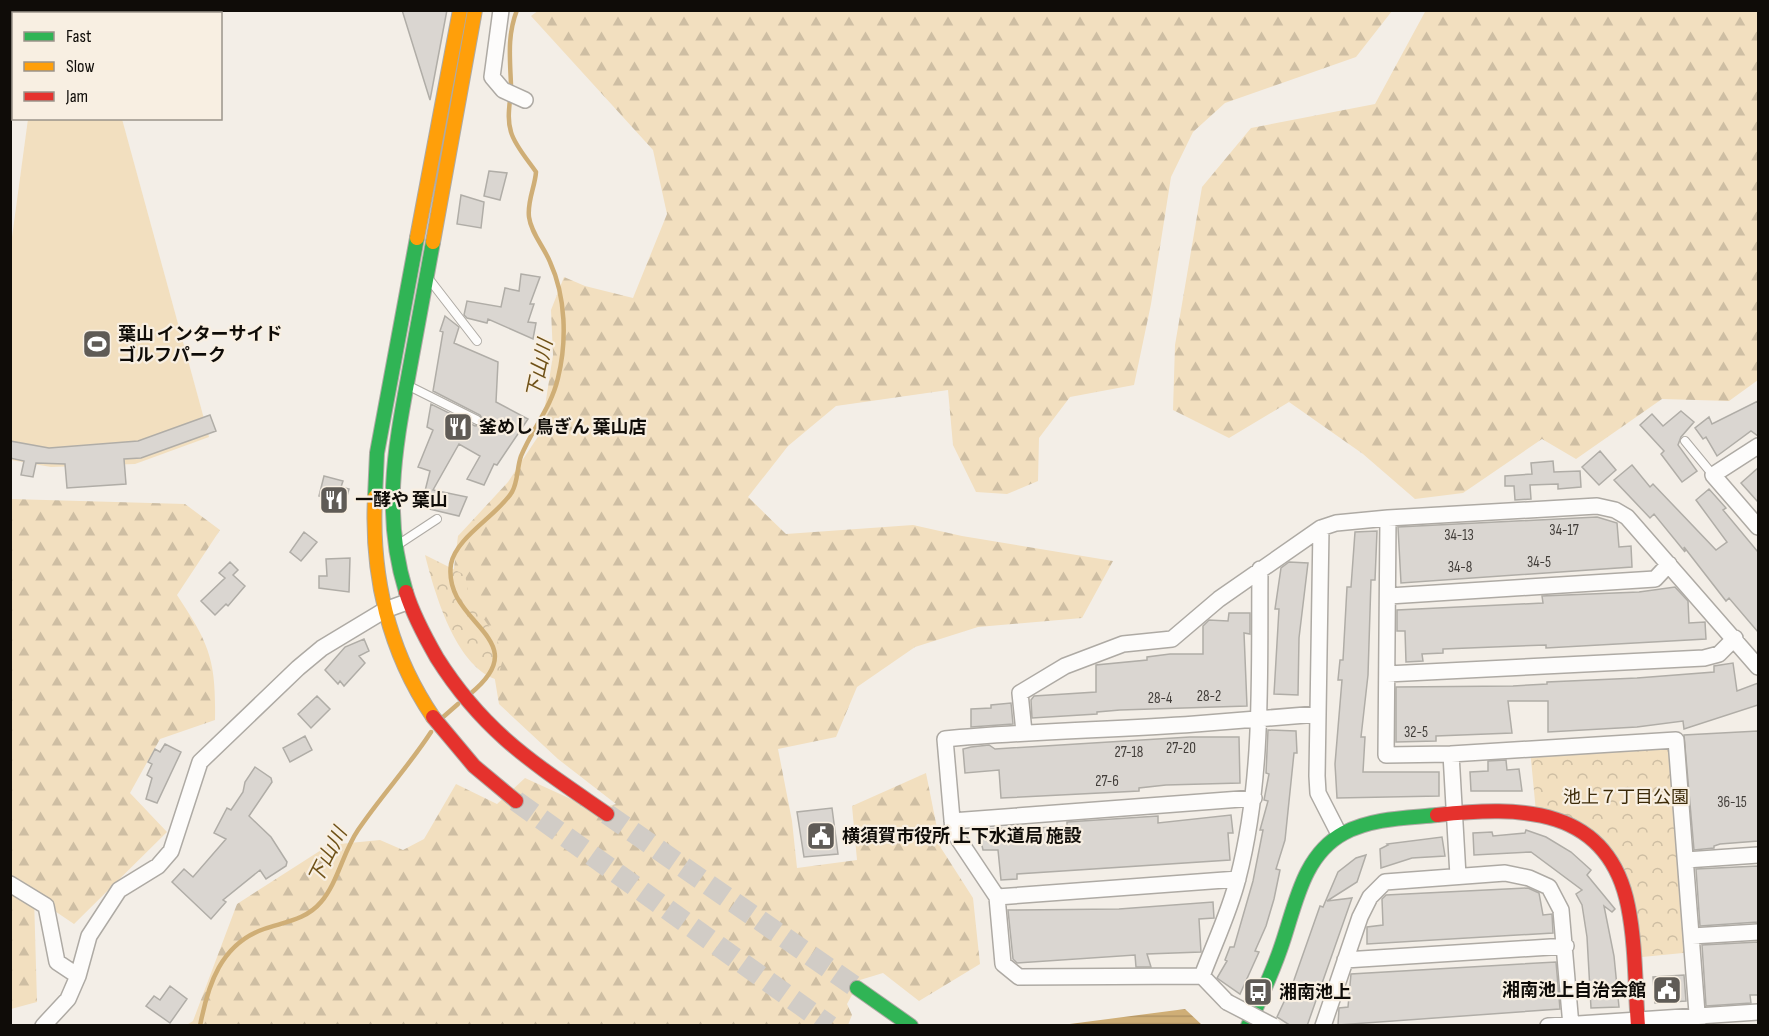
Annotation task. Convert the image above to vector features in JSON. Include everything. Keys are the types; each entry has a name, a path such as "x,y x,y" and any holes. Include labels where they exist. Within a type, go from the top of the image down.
{"street":[{"path":"460,10 377,453 374,490 374,547 385,610 402,666 425,710 461,755 516,801"},
{"path":"475,10 406,384 391,481 391,518 395,547 407,602 438,659 472,708 496,733 607,814"},
{"path":"501,10 492,77 503,90 523,99"},
{"path":"1758,446 1713,476 1758,526"},
{"path":"1023,732 1020,693 1065,666 1123,644 1172,639 1260,569 1321,528 1336,523 1388,518 1597,506 1615,510 1627,518 1669,564 1758,667"},
{"path":"1388,518 1386,755 1451,754 1676,740 1698,1021"},
{"path":"1321,528 1318,793 1340,834"},
{"path":"1389,596 1655,579 1669,564"},
{"path":"1202,976 1238,879 1254,798 1258,718 1260,569"},
{"path":"43,1026 65,1003 78,976 89,936 118,890 158,866 171,851 200,762 322,648 385,610 407,602"},
{"path":"1386,674 1704,658 1719,654 1735,638"},
{"path":"1273,1026 1227,1002 1202,976 1019,977 1002,964 997,897 953,831 945,739 1318,714"},
{"path":"1451,754 1458,876"},
{"path":"952,821 1254,798"},
{"path":"1248,1026 1279,953 1301,888 1320,852 1340,834 1362,825 1454,813 1524,811 1551,814 1577,827 1598,843 1617,870 1628,904 1638,1023"},
{"path":"1686,860 1758,855"},
{"path":"1323,1026 1345,960 1370,897 1385,882 1504,873 1529,878 1549,887 1562,910 1571,1025"},
{"path":"997,897 1238,879"},
{"path":"10,884 46,906 57,962 78,976"},
{"path":"1692,936 1758,932"},
{"path":"1345,960 1566,946"},
{"path":"857,988 911,1026"},
{"path":"1548,1026 1698,1021 1758,1012"}],"lane":[{"path":"426,276 477,341"},
{"path":"406,384 477,420"},
{"path":"1684,441 1713,476"},
{"path":"395,547 437,519"}],"green space":[{"path":"539,10 1392,11 1356,57 1225,103 1193,132 1171,177 1151,304 1134,385 1070,397 1039,438 1038,481 1007,494 976,492 953,445 948,390 836,406 788,446 748,497 786,534 913,525 962,536 1113,561 1082,618 978,627 915,647 857,687 836,737 778,749 792,821 797,868 857,860 852,806 926,773 941,848 973,898 980,964 919,1001 883,973 860,980 847,1004 852,1015 848,1025 185,1026 193,1021 237,904 329,845 380,840 403,850 424,839 456,784 497,804 525,778 595,810 616,804 558,759 499,704 489,644 453,576 458,536 508,482 541,432 553,355 551,310 564,277 585,286 633,298 667,214 653,150 531,16"},
{"path":"1426,10 1758,11 1758,380 1729,401 1662,399 1576,459 1542,439 1463,493 1415,499 1363,454 1289,402 1229,438 1173,410 1175,345 1202,187 1251,128 1375,104"},
{"name":"葉山 インターサイド ゴルフパーク","path":"28,120 122,120 209,437 135,464 51,467 11,460 10,252"},
{"path":"11,499 185,504 220,530 177,595 197,627 209,654 214,682 215,720 160,739 130,793 167,832 74,924 34,897 37,1002 11,1009"},
{"path":"425,555 465,575 471,600 497,639 501,649 500,668 495,679 481,671 458,643 441,607"},
{"name":"池上７丁目公園","path":"1676,740 1693,952 1632,958 1628,904 1598,843 1536,812 1530,749"}],"shaded area":[{"path":"1185,1009 1202,1025 1062,1025"}],"building":[{"path":"402,10 447,10 430,100"},
{"path":"489,171 507,173 500,200 484,196"},
{"path":"461,195 484,202 481,228 457,224"},
{"path":"521,274 540,277 530,304 534,304 528,322 536,323 533,339 488,319 487,323 467,318 464,315 467,301 501,307 505,288 519,291"},
{"path":"445,316 459,327 454,343 498,362 496,402 528,419 497,465 494,464 484,485 467,479 480,456 459,444 433,490 467,497 459,516 421,507 430,471 418,467 433,430 427,427 431,404 475,426 480,425 483,420 480,415 433,391 443,332 440,331"},
{"path":"1758,401 1758,436 1751,431 1717,456 1706,437 1703,439 1695,428 1709,417 1712,424"},
{"path":"1681,411 1694,422 1681,437 1678,445 1697,471 1682,482 1661,454 1664,451 1640,425 1652,414 1663,426"},
{"path":"210,415 216,431 141,458 124,459 126,484 67,488 65,464 36,463 33,477 21,475 24,461 10,458 10,441 49,448 138,441"},
{"path":"1600,451 1616,470 1599,485 1582,467"},
{"path":"1553,461 1554,472 1580,471 1581,487 1558,489 1558,484 1530,485 1531,499 1515,500 1514,486 1505,486 1505,476 1532,474 1531,463"},
{"path":"1632,465 1650,487 1653,484 1716,550 1727,542 1696,500 1709,489 1726,508 1723,510 1758,552 1758,632 1729,598 1726,601 1684,547 1685,552 1654,514 1650,518 1614,480"},
{"path":"1758,468 1758,502 1741,483"},
{"path":"324,476 343,481 341,487 349,489 345,503 319,496"},
{"path":"1597,517 1617,523 1619,547 1631,546 1632,567 1401,583 1398,527"},
{"path":"1377,531 1375,580 1371,580 1368,675 1361,737 1365,737 1363,772 1439,772 1439,796 1337,798 1335,764 1342,680 1338,680 1340,660 1343,660 1347,587 1351,587 1355,532"},
{"path":"304,532 317,542 301,561 290,552"},
{"path":"350,558 349,592 319,588 319,576 327,576 326,559"},
{"path":"230,562 238,570 233,575 245,586 228,606 226,604 215,615 201,601 225,578 219,573"},
{"path":"1289,562 1308,563 1299,638 1298,695 1274,694 1279,609 1275,609 1281,568"},
{"path":"1675,587 1688,601 1689,623 1705,622 1706,639 1546,648 1546,645 1443,649 1443,653 1422,654 1423,661 1406,662 1405,631 1397,631 1397,610 1543,603 1542,596 1639,592"},
{"path":"1229,613 1250,613 1250,634 1244,633 1247,706 1120,710 1097,712 1097,714 1032,718 1031,700 1034,696 1096,692 1096,665 1147,660 1147,657 1170,654 1203,654 1203,626 1209,620 1228,621"},
{"path":"364,639 369,651 359,656 365,663 344,686 340,681 338,684 325,670 345,647"},
{"path":"1733,663 1737,691 1758,683 1758,705 1684,729 1683,721 1637,727 1548,732 1548,701 1508,701 1512,733 1436,736 1436,741 1396,742 1396,687 1513,686 1547,684 1547,682 1637,678 1714,672 1714,666"},
{"path":"317,696 330,709 311,728 298,714"},
{"path":"1011,703 1013,724 971,727 971,709 991,708 991,705"},
{"path":"1268,730 1296,731 1297,753 1294,753 1285,840 1276,869 1280,870 1274,899 1255,951 1259,952 1240,994 1217,978 1227,961 1225,960 1230,947 1234,947 1253,881 1263,830 1260,830 1268,801 1264,800 1269,774 1266,773"},
{"path":"1758,731 1758,841 1720,844 1714,848 1694,850 1684,735"},
{"path":"305,736 312,750 290,762 283,748"},
{"path":"1190,737 1239,737 1240,783 1166,785 1139,788 1139,791 1001,798 999,770 965,773 963,749 971,747 989,745 995,749"},
{"path":"165,744 181,752 157,803 146,799 152,778 147,775 152,764 148,762 155,749 160,752"},
{"path":"1506,760 1507,770 1519,769 1522,791 1471,791 1470,772 1488,771 1488,761"},
{"path":"255,767 271,778 272,782 249,816 271,837 287,862 286,866 266,879 260,870 223,900 226,902 211,919 172,882 184,869 193,877 226,839 214,833 227,808 231,810 243,792 245,782"},
{"path":"832,808 838,854 804,857 797,812"},
{"path":"1231,815 1233,833 1228,833 1230,860 1017,874 1017,879 1001,880 998,850 983,850 978,829 1067,827 1067,822 1158,816 1158,823"},
{"path":"1526,830 1546,837 1571,852 1591,870 1587,875 1615,909 1612,912 1604,906 1614,956 1619,1007 1591,1008 1587,937 1582,905 1576,894 1582,890 1531,852 1474,855 1473,833 1492,832 1493,836 1525,833"},
{"path":"1442,837 1445,856 1412,858 1381,868 1380,849 1387,844"},
{"path":"1366,855 1357,882 1327,901 1352,898 1307,1026 1291,1026 1277,1017 1294,980 1320,906 1323,907 1338,872 1356,858"},
{"path":"1758,866 1758,922 1700,926 1696,869"},
{"path":"1528,888 1539,893 1543,915 1552,914 1553,933 1367,944 1367,927 1383,925 1382,899 1386,895"},
{"path":"1213,902 1214,918 1199,919 1201,952 1147,954 1151,967 1136,967 1135,955 1017,963 1013,959 1008,910 1119,909"},
{"path":"1758,942 1758,995 1750,995 1751,1003 1706,1006 1702,945"},
{"path":"1556,962 1560,1009 1338,1025 1339,1008 1348,1007 1351,974"},
{"path":"1684,975 1686,1001 1655,1003 1653,977"},
{"path":"170,986 187,999 170,1023 146,1006 154,996 160,1000"}],"waterway":[{"name":"下山川","path":"470,694 489,675 495,659 492,644 460,602 452,585 451,564 454,554 469,535 506,501 512,492 521,456 555,389 563,349 562,304 559,290 550,262 532,229 529,217 529,205 536,172 515,142 510,126 510,38 517,10"},
{"name":"下山川","path":"442,718 458,704"},
{"name":"下山川","path":"200,1026 212,981 227,955 249,936 302,917 321,902 332,885 358,830 431,732"}],"tunnel":[{"path":"516,801 830,1026"},
{"path":"607,814 857,988"}],"traffic: fast":[{"path":"375,497 377,453 417,238"},
{"path":"406,592 395,537 393,511 395,459 433,242"},
{"path":"1248,1026 1276,960 1302,885 1318,855 1344,833 1366,824 1437,815"},
{"path":"857,988 911,1026"}],"traffic: slow":[{"path":"417,238 460,10"},
{"path":"433,242 475,10"},
{"path":"375,497 376,556 386,612 405,666 433,717"}],"traffic: jam":[{"path":"406,592 437,658 455,684 493,728 534,763 607,814"},
{"path":"433,717 474,766 516,801"},
{"path":"1437,815 1499,811 1529,813 1556,820 1581,831 1601,848 1617,873 1628,906 1634,951 1638,1026"}],"place":[{"name":"葉山 インターサイド ゴルフパーク","path":"97,344"},
{"name":"釜めし 鳥ぎん 葉山店","path":"458,427"},
{"name":"一酵や 葉山","path":"334,500"},
{"name":"横須賀市役所 上下水道局 施設","path":"821,836"},
{"name":"湘南池上自治会館","path":"1667,990"},
{"name":"湘南池上","path":"1258,992"}]}
